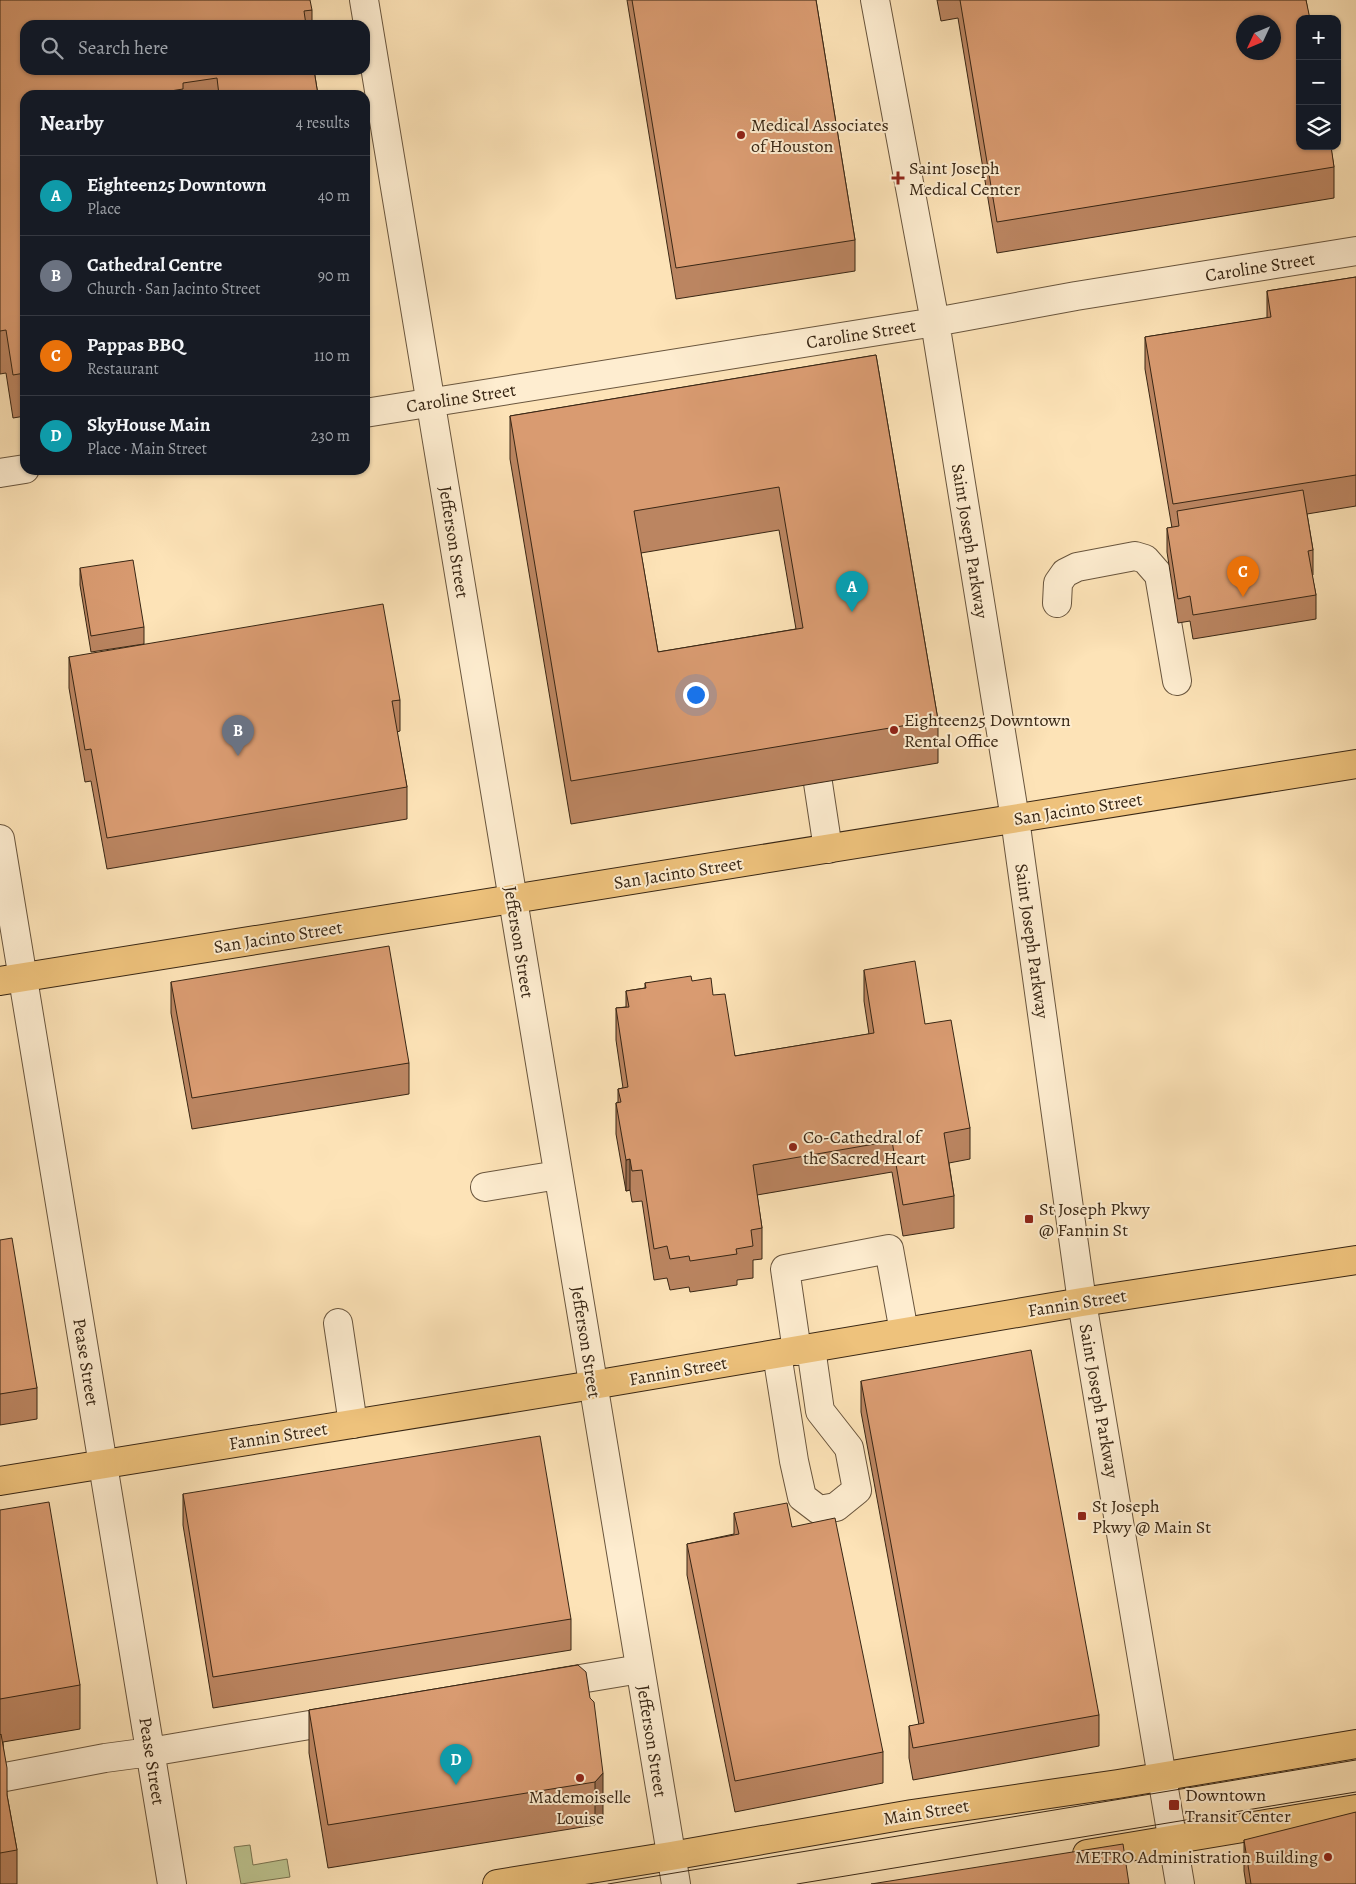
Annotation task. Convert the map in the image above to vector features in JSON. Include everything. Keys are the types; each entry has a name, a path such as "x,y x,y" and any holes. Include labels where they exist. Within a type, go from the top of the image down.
{"main road":[{"name":"San Jacinto Street","path":"12,980 1356,764"},
{"name":"Fannin Street","path":"0,1481 593,1386 1082,1302 1356,1260"},
{"name":"Main Street","path":"497,1884 912,1814 1163,1776 1356,1744"},
{"path":"1063,1858 1356,1809"}],"street":[{"name":"Jefferson Street","path":"364,0 367,20"},
{"name":"Saint Joseph Parkway","path":"875,0 935,322 1015,819 1082,1302 1180,1884"},
{"name":"Jefferson Street","path":"370,36 676,1884"},
{"name":"Caroline Street","path":"370,412 935,322 1076,296 1356,251"},
{"path":"0,473 20,470"},
{"path":"1057,603 1058,583 1065,573 1077,567 1134,556 1145,559 1159,575 1177,680"},
{"path":"818,783 828,849"},
{"name":"Pease Street","path":"0,839 12,980 103,1464 172,1884"},
{"path":"485,1187 558,1175"},
{"path":"795,1351 820,1411 849,1448 857,1490 836,1507 818,1510 802,1497 794,1461 795,1351 785,1269 889,1249 904,1332"},
{"path":"338,1323 353,1424"},
{"path":"523,1689 640,1669"},
{"path":"0,1778 105,1758 368,1715"}],"green space":[{"path":"250,1845 253,1865 287,1859 290,1877 241,1884 234,1847"}],"building":[{"path":"0,0 310,0 312,10 304,11 305,20 20,20 20,75 315,75 317,90 218,90 217,78 183,83 183,89 177,90 20,90 20,374 13,375 6,330 0,331"},
{"name":"Medical Associates of Houston","path":"632,0 816,0 855,240 676,268"},
{"path":"960,0 1306,0 1309,15 1296,15 1296,150 1332,150 1334,167 997,222"},
{"path":"1356,277 1356,475 1173,504 1145,337 1271,317 1267,291"},
{"path":"876,355 938,720 571,781 510,416","holes":["779,487 803,628 658,652 634,511"]},
{"path":"1303,490 1313,550 1308,551 1316,595 1193,615 1190,596 1178,599 1167,528 1179,526 1177,511"},
{"path":"133,560 144,627 91,636 80,568"},
{"path":"383,604 400,700 392,701 407,787 107,838 91,749 85,750 69,657"},
{"path":"389,946 409,1063 192,1098 171,982"},
{"name":"Co-Cathedral of the Sacred Heart","path":"915,961 925,1024 951,1020 970,1128 944,1133 954,1196 903,1205 892,1141 753,1165 762,1228 751,1230 753,1246 736,1249 737,1254 690,1261 689,1256 670,1259 667,1246 654,1249 642,1170 632,1171 630,1159 626,1160 616,1103 621,1102 618,1089 628,1087 616,1008 629,1007 626,991 646,988 645,983 691,976 692,981 711,978 713,995 725,994 735,1056 874,1033 864,970"},
{"path":"12,1238 37,1388 0,1394 0,1240"},
{"path":"1031,1350 1099,1715 913,1748 909,1726 924,1723 861,1381"},
{"path":"540,1436 571,1619 213,1677 183,1494"},
{"path":"49,1502 80,1685 0,1699 0,1510"},
{"path":"787,1503 792,1527 835,1518 883,1752 735,1781 687,1544 739,1534 734,1513"},
{"path":"578,1665 586,1672 590,1698 594,1702 603,1773 595,1782 328,1825 309,1710"},
{"path":"0,1735 7,1768 7,1795 17,1850 0,1853"},
{"path":"1356,1812 1356,1884 1251,1884 1244,1840"},
{"path":"1123,1844 1129,1884 871,1884"}],"tram line":[{"path":"608,1884 1356,1760"},
{"path":"797,1884 1356,1792"}],"place":[{"name":"Medical Associates of Houston","path":"741,135"},
{"name":"Saint Joseph Medical Center","path":"898,178"},
{"name":"Pappas BBQ","path":"1243,597"},
{"name":"Eighteen25 Downtown","path":"852,612"},
{"name":"Eighteen25 Downtown Rental Office","path":"894,730"},
{"name":"Cathedral Centre","path":"238,756"},
{"name":"Co-Cathedral of the Sacred Heart","path":"793,1147"},
{"name":"St Joseph Pkwy @ Fannin St","path":"1029,1219"},
{"name":"St Joseph Pkwy @ Main St","path":"1082,1516"},
{"name":"Mademoiselle Louise","path":"580,1778"},
{"name":"SkyHouse Main","path":"456,1785"},
{"name":"Downtown Transit Center","path":"1174,1805"},
{"name":"METRO Administration Building","path":"1328,1857"}]}
